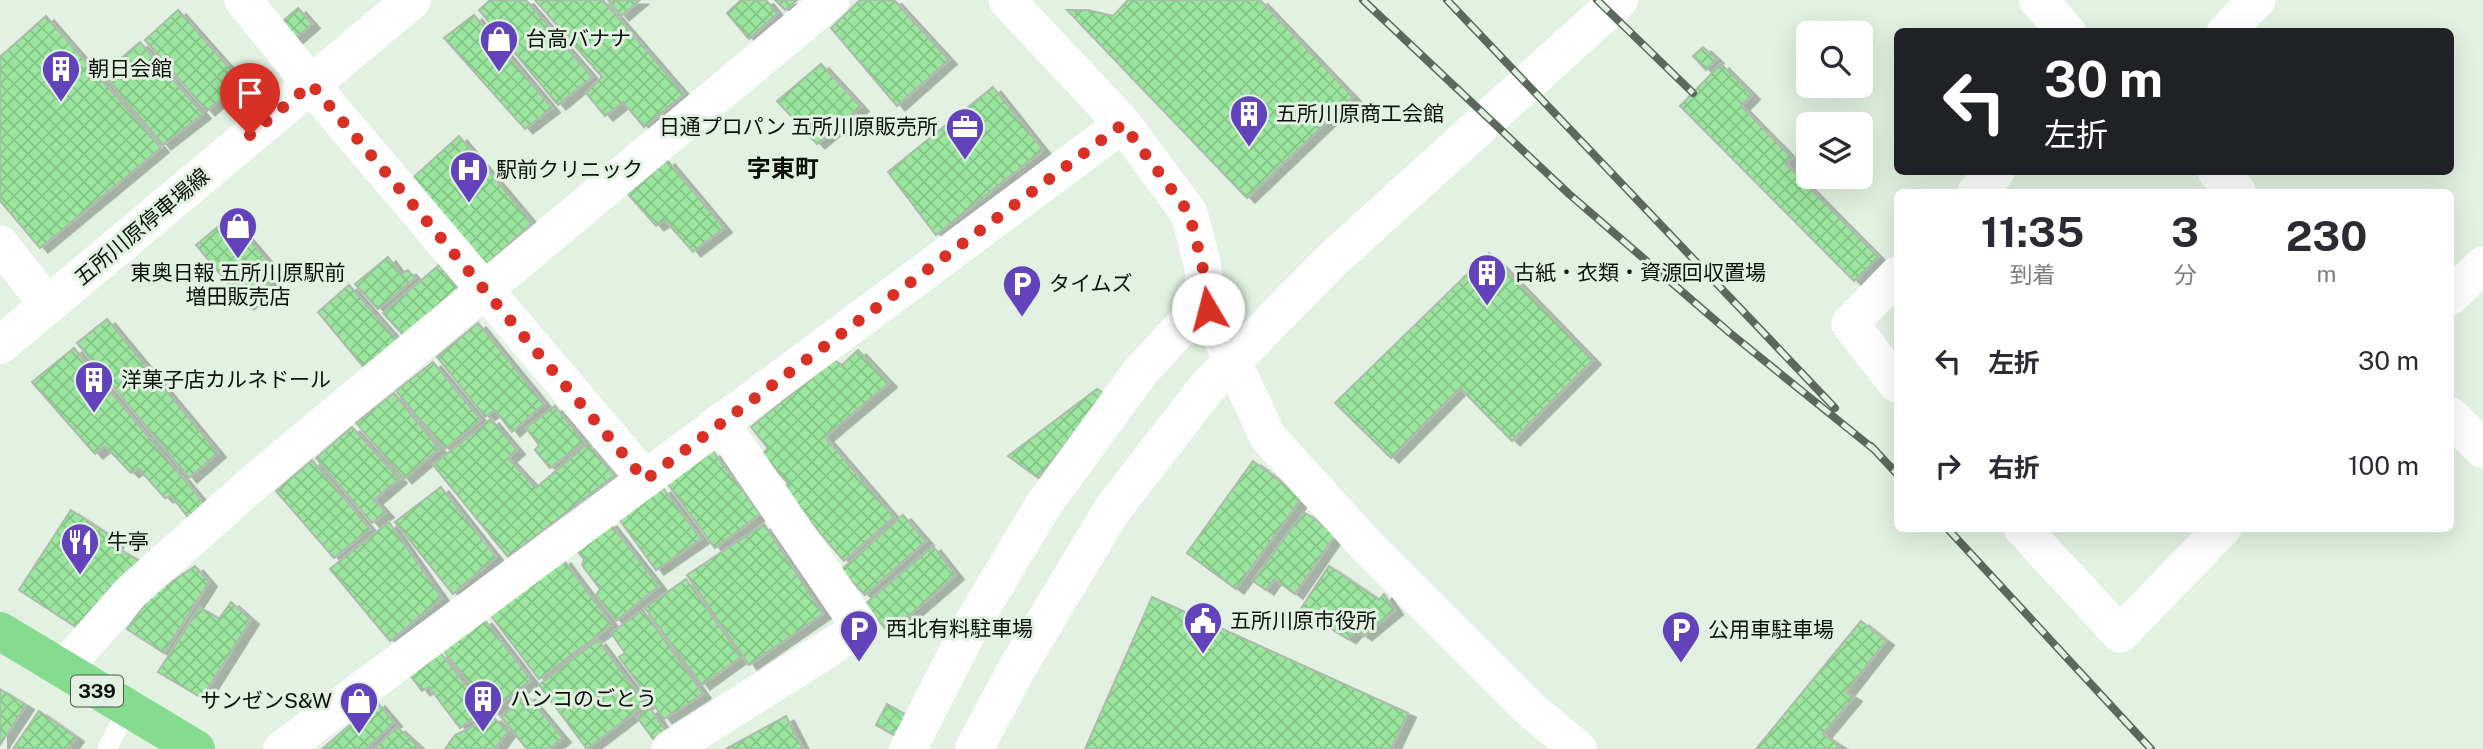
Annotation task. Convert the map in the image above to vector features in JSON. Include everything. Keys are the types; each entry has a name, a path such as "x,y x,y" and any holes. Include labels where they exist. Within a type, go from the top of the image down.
{"highway":[{"name":"339","path":"0,631 127,710 196,749"}],"street":[{"path":"243,0 645,480"},
{"name":"五所川原停車場線","path":"0,345 412,0"},
{"path":"63,669 131,592 258,479 831,0"},
{"path":"1007,0 1123,124 1189,213 1202,263 1208,309 1268,437 1376,554 1530,709 1577,749"},
{"path":"974,749 1017,668 1112,510 1208,386 1333,259 1619,0"},
{"path":"2229,28 2257,0"},
{"path":"282,749 1123,124"},
{"path":"1979,189 1993,175"},
{"path":"2220,175 2234,189"},
{"path":"0,244 48,305"},
{"path":"2454,293 2483,265"},
{"path":"1894,278 1850,324 1894,380"},
{"path":"908,749 968,631 1042,506 1141,371 1193,315 1208,309"},
{"path":"2454,420 2483,449"},
{"path":"670,749 860,628 720,422"},
{"path":"2026,532 2120,634 2219,532"}],"lane":[{"path":"107,749 127,710"}],"building":[{"path":"490,0 526,0 592,77 558,105 479,10"},
{"path":"535,0 603,0 684,94 644,127 623,102 605,116 586,93 602,77"},
{"path":"608,0 640,0 621,16"},
{"path":"741,0 766,0 777,14 749,39 727,13"},
{"path":"775,0 797,0 785,10"},
{"path":"860,0 894,0 949,60 897,106 831,28"},
{"name":"五所川原商工会館","path":"1128,0 1260,0 1353,97 1247,198 1067,10 1088,10 1113,16"},
{"path":"298,8 312,24 291,42 277,26"},
{"path":"178,10 241,81 207,111 145,40"},
{"name":"台高バナナ","path":"474,15 552,108 525,129 444,38"},
{"name":"朝日会館","path":"46,16 161,148 40,248 0,201 0,57"},
{"path":"140,42 203,114 163,145 103,74"},
{"path":"1703,47 1716,59 1706,70 1693,56"},
{"path":"821,64 861,107 817,144 777,101"},
{"path":"1721,64 1752,95 1741,106 1792,158 1786,164 1796,174 1796,189 1811,189 1878,257 1854,281 1680,106"},
{"name":"日通プロパン 五所川原販売所","path":"993,87 1043,150 936,235 888,172"},
{"name":"駅前クリニック","path":"459,136 532,223 479,271 406,184"},
{"path":"667,160 724,228 693,252 665,220 656,226 628,194"},
{"name":"東奥日報 五所川原駅前 増田販売店","path":"230,217 279,275 246,305 196,245"},
{"name":"古紙・衣類・資源回収置場","path":"1489,253 1593,360 1512,441 1460,388 1391,458 1335,403"},
{"path":"388,257 401,274 408,270 415,278 378,309 355,284"},
{"path":"439,265 461,291 407,339 383,313"},
{"path":"349,285 399,342 366,370 318,312"},
{"path":"107,319 218,453 189,478 77,343"},
{"path":"478,323 544,404 512,432 495,410 485,417 437,357"},
{"name":"洋菓子店カルネドール","path":"74,348 209,509 192,522 171,496 165,498 138,468 131,473 105,446 95,454 32,382"},
{"path":"858,350 889,383 825,437 894,517 844,561 784,490 788,483 762,455 768,448 751,427 834,360 842,365"},
{"path":"433,362 481,420 445,449 396,391"},
{"path":"1097,389 1105,394 1038,478 1008,456"},
{"path":"394,393 439,449 404,479 356,423"},
{"path":"555,406 584,442 550,468 535,450 539,445 526,428"},
{"path":"491,419 517,450 508,458 536,488 587,444 615,475 508,557 433,465"},
{"path":"352,427 399,479 374,500 386,513 372,523 316,458"},
{"path":"713,451 760,514 715,548 667,483"},
{"path":"312,460 370,529 334,558 276,491"},
{"path":"1253,461 1302,498 1236,589 1187,553"},
{"path":"441,487 496,557 453,594 395,522"},
{"path":"663,488 701,539 656,570 619,519"},
{"name":"牛亭","path":"71,510 117,540 114,546 143,563 116,594 108,589 82,631 19,590"},
{"path":"1304,512 1336,534 1295,594 1274,579 1266,590 1253,581"},
{"path":"903,515 926,541 865,595 841,570"},
{"path":"389,522 442,598 390,641 330,569"},
{"path":"609,522 659,586 616,621 596,595 600,589 582,565 584,559 575,548"},
{"path":"764,524 823,614 749,665 687,575"},
{"path":"933,546 956,575 889,633 865,604"},
{"path":"563,559 612,625 539,679 489,613"},
{"path":"195,566 209,582 164,653 127,629 152,595"},
{"path":"1329,566 1379,600 1384,594 1395,610 1364,636 1356,630 1348,639 1300,610"},
{"path":"686,579 741,657 702,685 645,608"},
{"name":"五所川原市役所","path":"1152,597 1408,713 1391,749 1085,749"},
{"path":"231,602 251,620 202,698 158,672 200,607 219,619"},
{"path":"643,610 703,694 664,719 619,657 625,653 611,633"},
{"path":"484,619 531,680 492,711 443,650"},
{"path":"1861,621 1886,641 1846,692 1854,697 1823,734 1839,745 1835,749 1756,749"},
{"path":"598,640 646,704 587,749 539,685"},
{"path":"440,652 485,710 460,728 429,687 422,691 410,675"},
{"path":"0,689 26,705 0,745"},
{"path":"527,695 563,738 549,749 527,749 501,717"},
{"name":"サンゼンS&W","path":"377,702 394,722 366,749 322,749"},
{"path":"887,704 906,715 896,736 876,725"},
{"path":"650,708 666,731 653,739 637,717"},
{"path":"39,711 76,737 68,749 13,749"},
{"path":"786,716 803,749 726,749"},
{"name":"ハンコのごとう","path":"493,717 508,731 495,749 445,749 455,735"},
{"path":"397,727 421,749 374,749"}],"railway":[{"path":"1363,0 1569,194 1730,333 1876,451"},
{"path":"1447,0 1835,408"},
{"path":"1597,0 1693,93"},
{"path":"1871,446 1894,471"},
{"path":"1951,532 2151,749"}],"place":[{"name":"台高バナナ","path":"499,73"},
{"name":"朝日会館","path":"61,103"},
{"name":"五所川原商工会館","path":"1249,148"},
{"name":"日通プロパン 五所川原販売所","path":"965,161"},
{"name":"駅前クリニック","path":"469,204"},
{"name":"東奥日報 五所川原駅前 増田販売店","path":"238,260"},
{"name":"古紙・衣類・資源回収置場","path":"1487,307"},
{"name":"タイムズ","path":"1022,318"},
{"name":"洋菓子店カルネドール","path":"94,414"},
{"name":"牛亭","path":"80,576"},
{"name":"五所川原市役所","path":"1203,655"},
{"name":"西北有料駐車場","path":"859,663"},
{"name":"公用車駐車場","path":"1681,664"},
{"name":"ハンコのごとう","path":"483,733"},
{"name":"サンゼンS&W","path":"359,735"}],"district":[{"name":"字東町","path":"783,169"}],"route":[{"path":"250,135 311,84 645,480 1123,124 1189,213 1202,263 1208,309"}]}
